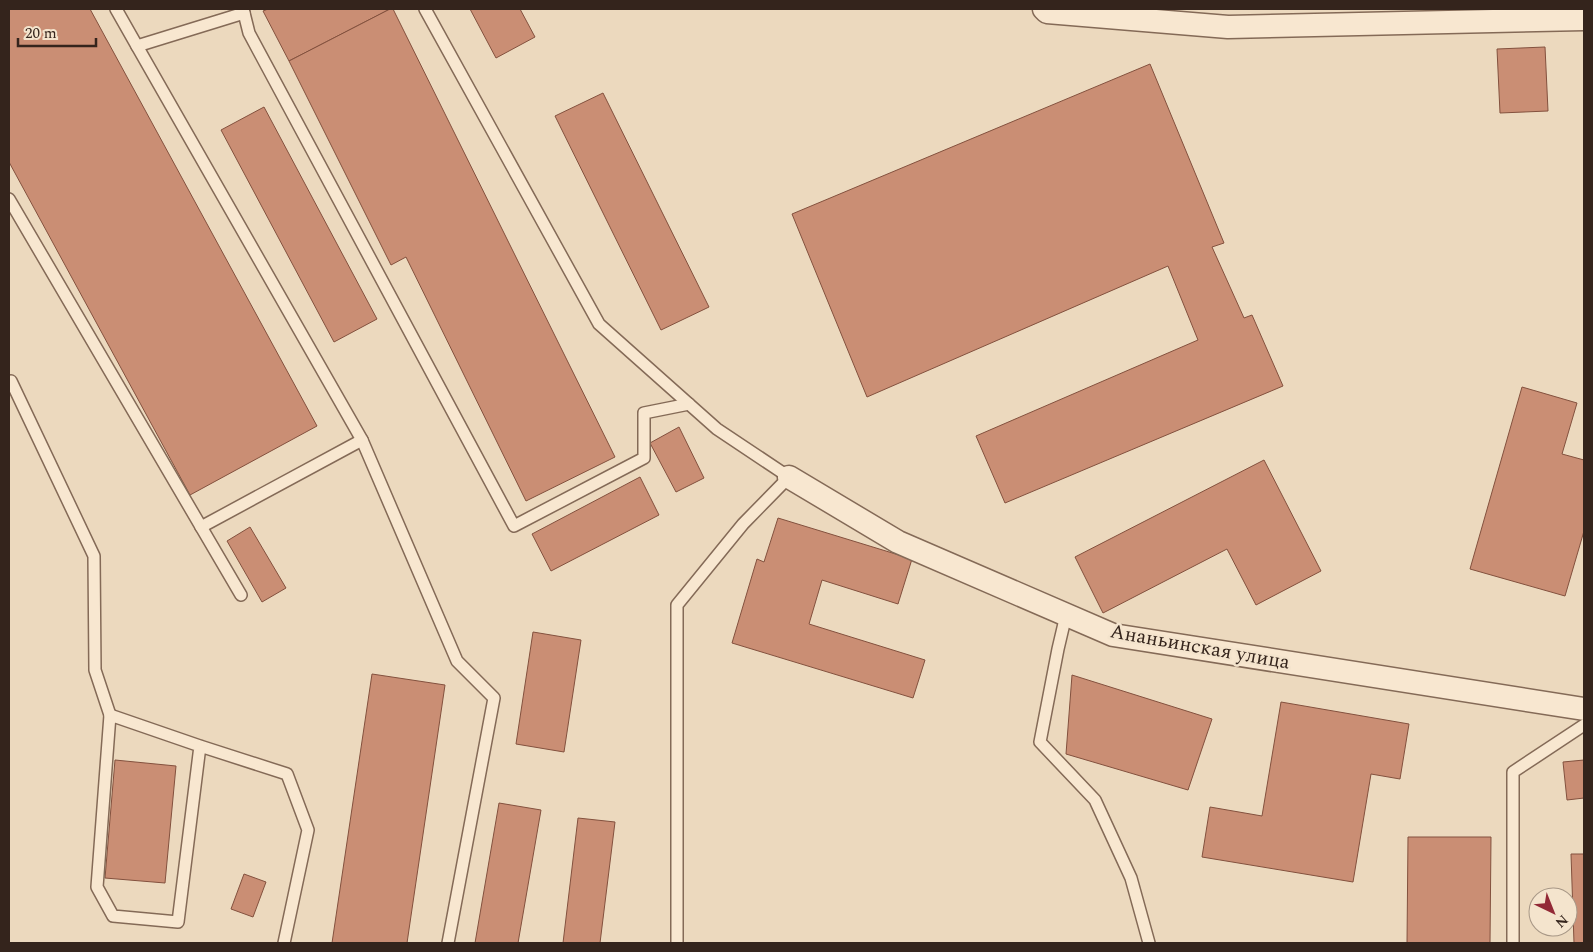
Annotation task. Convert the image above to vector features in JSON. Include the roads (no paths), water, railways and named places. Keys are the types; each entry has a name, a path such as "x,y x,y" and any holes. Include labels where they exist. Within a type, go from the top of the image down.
{"street":[{"path":"1044,9 1047,12 1228,27 1497,15 1584,19"},
{"name":"Ананьинская улица","path":"789,477 898,542 1113,635 1584,709"}],"lane":[{"path":"116,9 362,440 457,661 494,698 448,943"},
{"path":"425,9 599,324 718,429 789,477 743,524 677,605 677,943"},
{"path":"137,46 243,11 249,33 514,526 644,458 644,413 689,404"},
{"path":"9,199 241,595"},
{"path":"11,381 94,556 96,670 110,715 97,887 113,916 178,922 200,746"},
{"path":"201,527 362,440"},
{"path":"1066,615 1040,742 1095,800 1132,878 1149,943"},
{"path":"110,715 287,774 308,830 284,943"},
{"path":"1513,943 1513,772 1584,725"}]}
